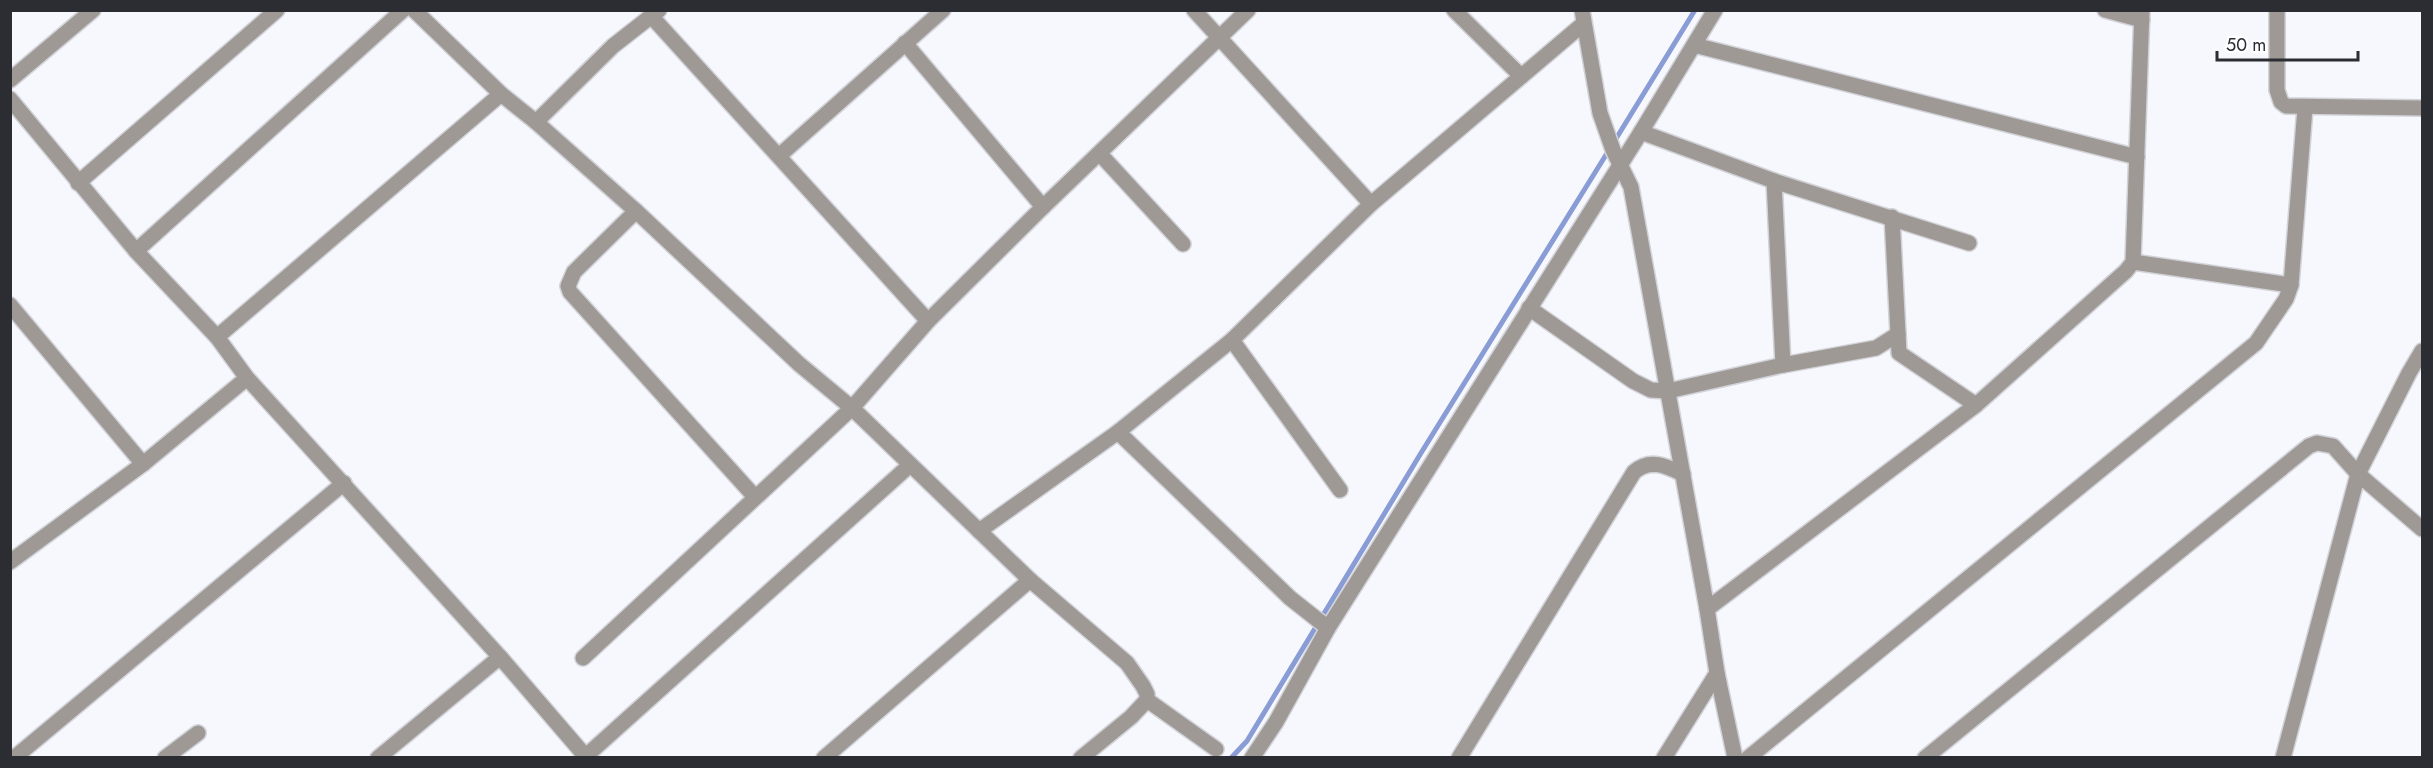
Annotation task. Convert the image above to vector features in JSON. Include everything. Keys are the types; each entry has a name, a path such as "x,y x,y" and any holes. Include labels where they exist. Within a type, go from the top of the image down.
{"street":[{"path":"10,80 93,10"},
{"path":"78,183 277,10"},
{"path":"136,250 403,10"},
{"path":"414,10 501,94 636,211 799,364 852,408 1030,580 1127,663 1147,693 1147,700 1131,717 1081,758"},
{"path":"780,155 943,10"},
{"path":"1194,10 1371,204"},
{"path":"583,658 852,408 928,321 1248,10"},
{"path":"1454,10 1521,76"},
{"path":"1252,758 1276,722 1325,625 1529,308 1616,157 1641,132 1715,10"},
{"path":"1707,609 1976,405 2126,271 2133,262 2142,15 2105,10"},
{"path":"2277,10 2278,97 2286,106 2422,108"},
{"path":"536,122 613,46 656,14 928,321"},
{"path":"979,531 1118,432 1232,340 1371,204 1521,76 1582,17"},
{"path":"1582,17 1600,113 1616,157 1631,187 1717,673 1735,758"},
{"path":"905,43 1043,207"},
{"path":"1694,45 2137,157"},
{"path":"216,337 501,94"},
{"path":"10,99 78,183 216,337 247,378 500,657 586,757 910,465"},
{"path":"1748,758 2256,344 2286,299 2291,285 2305,108"},
{"path":"1641,132 1774,181 1969,243"},
{"path":"1100,154 1183,244"},
{"path":"1774,181 1783,365"},
{"path":"636,211 574,272 568,286 570,292 755,497"},
{"path":"1892,217 1899,353 1976,405"},
{"path":"2133,262 2291,285"},
{"path":"10,305 143,464"},
{"path":"1529,308 1644,388 1668,391 1783,365 1876,348 1898,334"},
{"path":"1232,340 1340,490"},
{"path":"2283,758 2358,474 2422,351"},
{"path":"10,562 143,464 247,378"},
{"path":"1118,432 1290,598 1325,625"},
{"path":"1925,758 2309,446 2325,443 2333,446 2358,474 2422,529"},
{"path":"1459,758 1634,472 1640,467 1654,464 1683,474"},
{"path":"14,758 344,483"},
{"path":"824,758 1030,580"},
{"path":"378,758 500,657"},
{"path":"1664,758 1717,673"},
{"path":"1147,700 1216,749"},
{"path":"165,758 198,733"}],"waterway":[{"path":"1614,142 1695,10"},
{"path":"1231,758 1247,741 1421,453 1609,150"}]}
